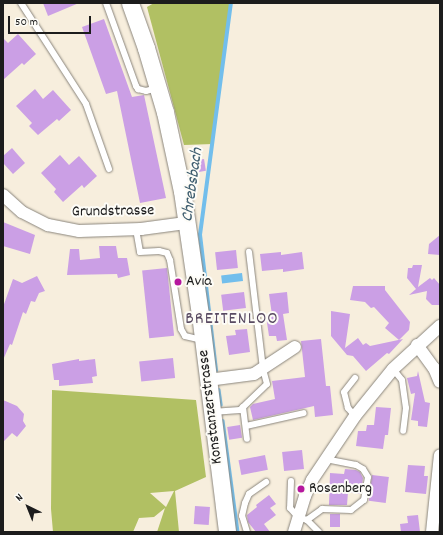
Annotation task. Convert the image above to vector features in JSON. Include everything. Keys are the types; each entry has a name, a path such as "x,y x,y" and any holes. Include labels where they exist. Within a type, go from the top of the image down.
{"main road":[{"name":"Konstanzerstrasse","path":"130,3 158,87 171,136 186,223 203,340 227,532"}],"street":[{"name":"Grundstrasse","path":"3,195 22,212 48,226 78,232 136,229 186,223"},
{"path":"294,532 303,519 310,485 325,459 354,416 393,369 440,326"},
{"path":"417,346 431,364 440,382"},
{"path":"208,380 254,374 295,348"},
{"path":"432,532 440,455"}],"lane":[{"path":"21,3 86,104 109,169"},
{"path":"106,3 136,86 138,89 146,91 158,87"},
{"path":"136,229 140,252 159,251 167,253 170,260 181,329 185,336 203,340"},
{"path":"212,412 240,410 267,384 263,369 248,252"},
{"path":"393,369 402,380 406,408 403,431"},
{"path":"354,416 348,408 344,392 356,378"},
{"path":"243,407 247,439"},
{"path":"246,426 304,413"},
{"path":"303,519 322,509 351,510 364,500 368,477 363,469 356,465 325,459"},
{"path":"291,481 290,508 318,532"},
{"path":"247,532 242,516 245,503 249,494 266,482"}],"green space":[{"path":"154,3 231,3 213,144 184,145 147,7"},
{"path":"52,390 196,400 206,477 175,491 179,532 157,532 165,508 154,517 139,518 133,532 53,532 51,509","holes":["174,491 166,507 150,493"]}],"water":[{"path":"242,273 243,281 222,283 221,276"}],"building":[{"path":"43,3 79,3 48,16"},
{"path":"104,19 132,97 144,95 166,198 140,203 117,91 106,94 82,27"},
{"path":"18,34 36,54 24,65 22,63 3,80 3,38 8,43"},
{"path":"35,89 43,99 53,90 71,110 59,121 57,119 38,135 29,126 32,123 16,106"},
{"path":"12,148 25,163 13,174 3,163 3,156"},
{"path":"60,155 69,165 79,156 97,176 84,188 82,185 63,202 54,192 56,189 41,173"},
{"path":"204,159 206,171 196,172 194,161"},
{"path":"3,222 35,235 30,254 3,246"},
{"path":"440,235 440,255 428,254 429,244"},
{"path":"99,246 116,246 118,258 127,258 130,275 118,278 117,274 67,275 70,249 79,249 80,260 100,258"},
{"path":"236,250 238,268 217,270 215,252"},
{"path":"281,252 281,255 302,252 304,269 283,272 283,269 262,271 260,254"},
{"path":"413,265 422,265 418,287 430,278 432,280 434,278 440,285 440,305 432,305 426,299 427,291 409,295 416,289 407,278 408,268 412,268"},
{"path":"167,268 174,336 149,338 142,271"},
{"path":"37,276 45,291 39,293 35,302 31,301 26,314 23,312 12,345 10,344 3,360 3,307 13,279 22,283"},
{"path":"353,286 385,286 385,290 410,322 409,330 399,340 385,328 389,323 374,307 371,308 365,302 350,300"},
{"path":"244,292 246,308 223,311 221,295"},
{"path":"287,292 289,313 283,314 287,340 277,341 276,336 269,336 266,316 272,315 269,294"},
{"path":"331,311 350,314 345,348 358,338 363,345 366,343 370,346 403,339 389,354 387,353 366,371 353,356 347,355 331,336"},
{"path":"247,329 250,352 229,355 226,336 236,335 235,330"},
{"path":"321,339 326,386 330,386 333,415 315,417 314,406 253,420 250,407 253,404 275,399 272,381 305,377 301,341"},
{"path":"173,358 175,378 141,381 139,362"},
{"path":"79,359 79,361 95,359 97,376 92,377 93,383 59,386 59,380 54,380 52,364"},
{"path":"418,371 425,402 430,403 427,427 418,426 418,421 411,420 415,393 411,394 407,378 417,376"},
{"path":"3,400 17,406 24,414 23,421 26,426 17,437 12,433 3,442"},
{"path":"376,407 391,408 388,435 385,435 383,449 356,446 358,431 366,431 367,425 374,425"},
{"path":"240,425 242,438 229,440 227,427"},
{"path":"302,450 304,469 284,471 282,452"},
{"path":"265,455 268,470 241,475 238,460"},
{"path":"408,465 425,466 424,476 428,476 426,494 405,492"},
{"path":"345,469 360,472 363,478 361,494 348,492 347,505 329,505 330,473 344,474"},
{"path":"372,475 389,477 386,503 369,501"},
{"path":"269,495 276,504 270,508 276,515 264,524 270,532 256,532 248,522 247,515 257,507 256,505"},
{"path":"195,506 210,507 209,525 194,524"},
{"path":"330,514 340,514 340,527 330,527"},
{"path":"418,515 420,532 401,532 400,524 408,523 407,516"}],"waterway":[{"name":"Chrebsbach","path":"216,371 200,235 231,3"},
{"name":"Chrebsbach","path":"219,390 221,405"},
{"name":"Chrebsbach","path":"223,421 238,532"}],"place":[{"name":"Avia","path":"178,282"},
{"name":"Rosenberg","path":"301,489"}],"district":[{"name":"BREITENLOO","path":"232,320"}]}
